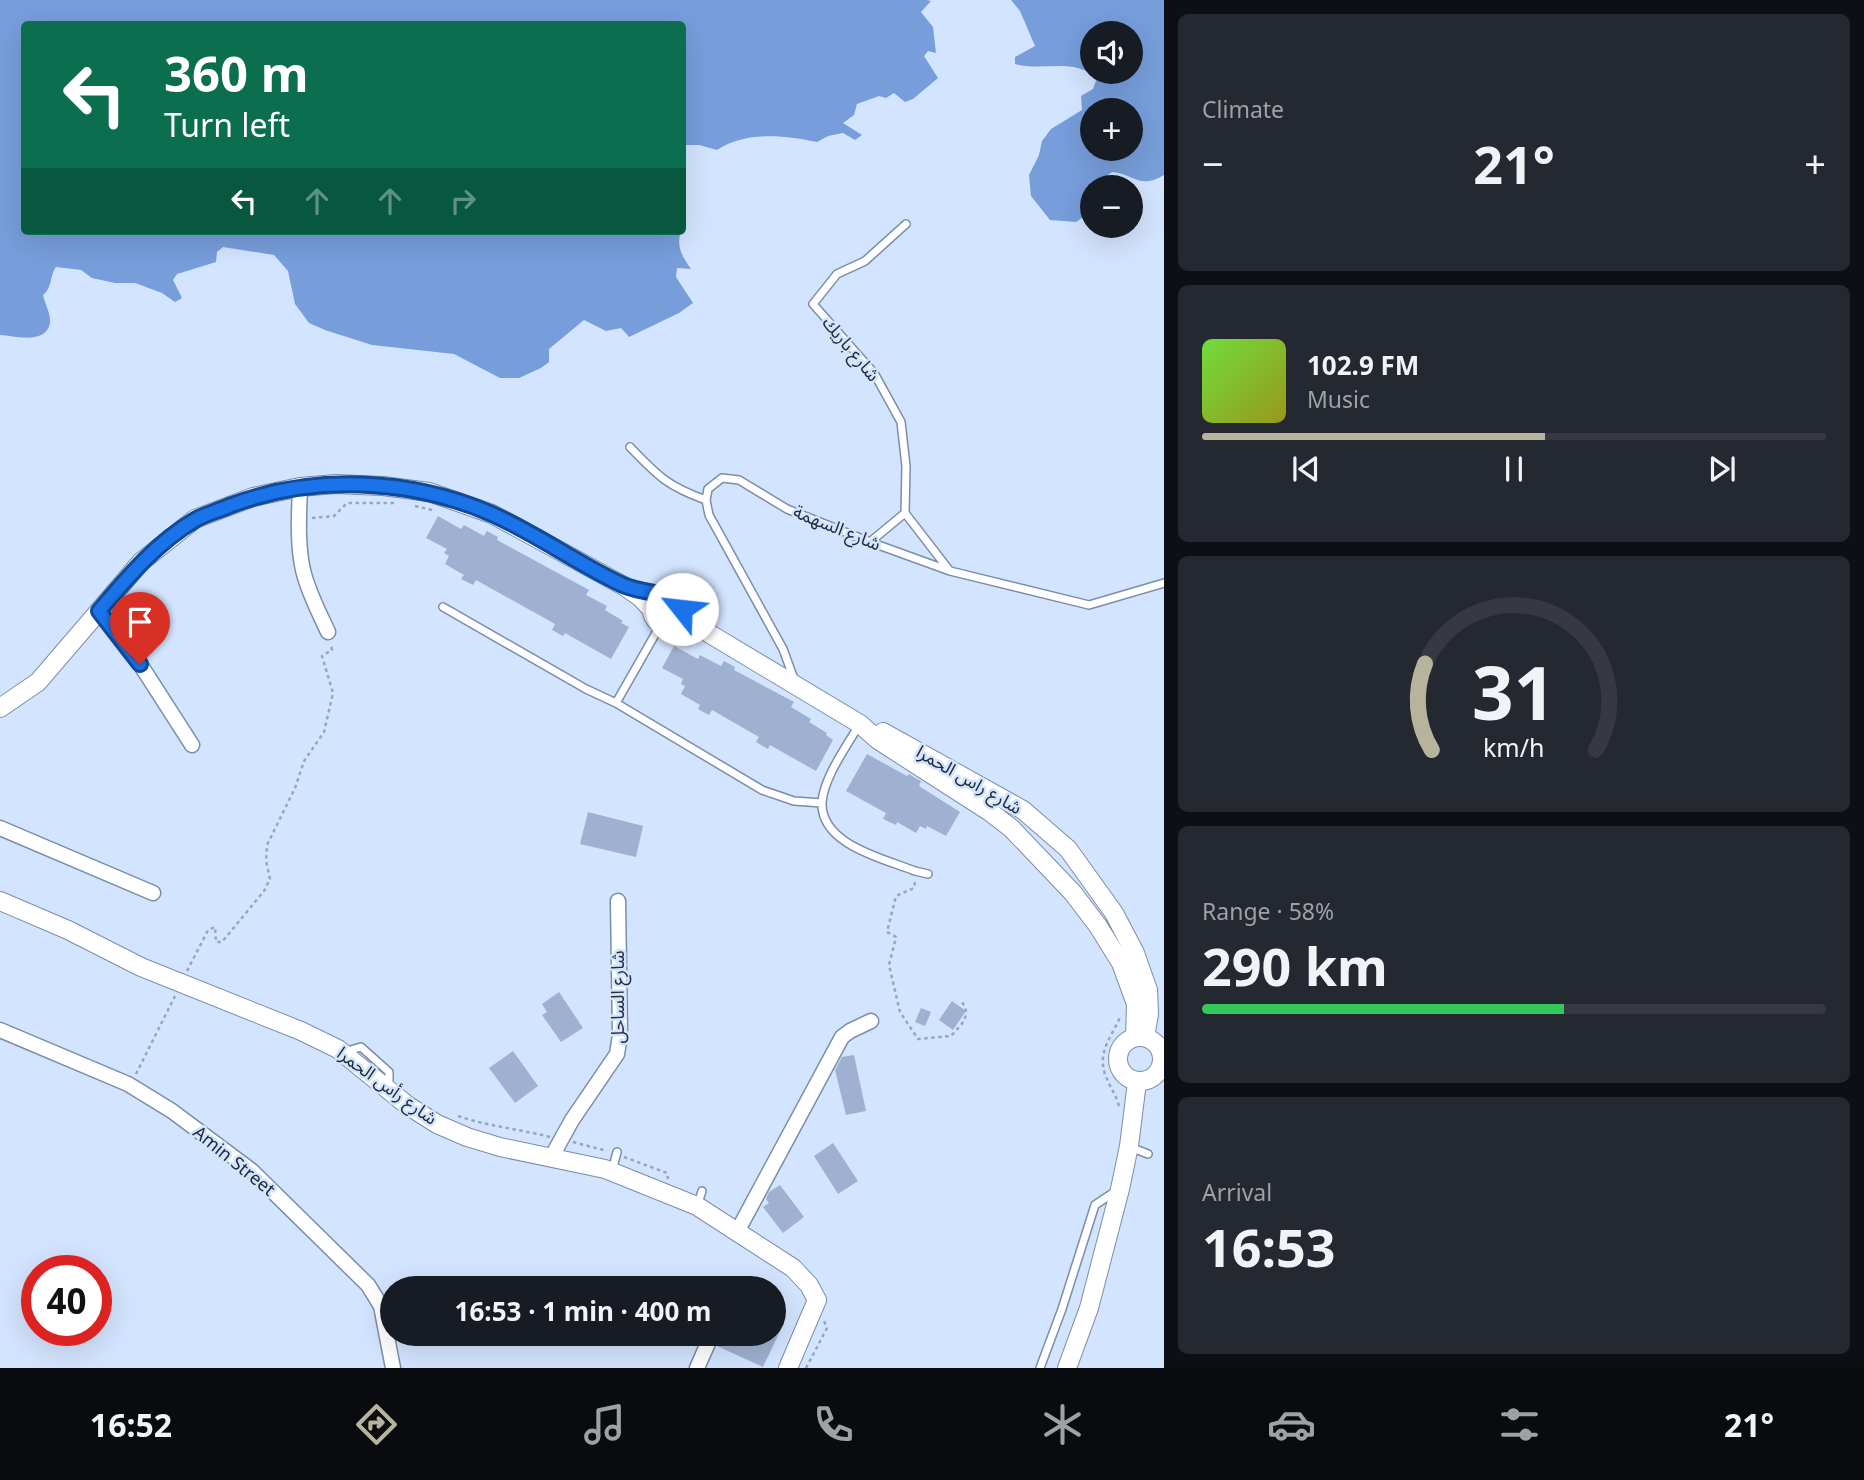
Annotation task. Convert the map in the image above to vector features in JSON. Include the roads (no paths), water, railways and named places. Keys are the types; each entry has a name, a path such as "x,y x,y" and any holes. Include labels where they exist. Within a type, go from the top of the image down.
{"street":[{"name":"شارع راس الحمرا","path":"0,708 38,681 141,562 195,520 254,497 300,487 335,484 383,485 429,492 492,514 624,586 668,617 710,634 792,679 1011,828 1073,893 1121,963 1136,1004 1140,1037"},
{"path":"300,487 299,519 303,569 328,632"},
{"name":"شارع راس الحمرا","path":"624,586 678,600 668,617"},
{"path":"99,611 140,664 192,745"},
{"name":"شارع راس الحمرا","path":"860,724 885,732 1023,810 1068,849 1114,913 1135,953 1148,990 1149,1014 1140,1037"},
{"path":"0,828 153,893"},
{"name":"شارع رأس الحمرا","path":"0,901 68,930 141,967 301,1031 343,1053 388,1091 437,1124 467,1138 611,1172 671,1196 699,1199 737,1232 793,1268 809,1285 817,1300 788,1368"},
{"name":"شارع الساحل","path":"551,1158 611,1066 620,1045 618,901"},
{"path":"737,1232 842,1037 871,1021"},
{"name":"Amin Street","path":"0,1030 128,1084 172,1111 252,1171 368,1285 381,1306 393,1368"},
{"path":"1140,1037 1156,1044 1163,1055 1162,1066 1157,1075 1148,1081 1129,1079 1118,1065 1121,1048 1127,1041 1140,1037"},
{"path":"1067,1368 1088,1308 1119,1189 1129,1146 1138,1082"},
{"path":"697,1368 707,1346"}],"lane":[{"name":"شارع باريك","path":"905,513 906,466 901,422 874,373 813,304 837,274 865,261 906,224"},
{"path":"630,447 662,480 678,490 706,500 709,515 792,679"},
{"name":"شارع السهمة","path":"706,500 708,489 722,478 739,480 788,509 950,571 1089,605 1164,583"},
{"path":"870,542 905,513 950,571"},
{"path":"443,607 586,689 616,703 762,790 794,801 822,803"},
{"path":"616,703 668,617"},
{"path":"860,724 835,765 822,803 833,833 844,842 928,874"},
{"path":"1129,1146 1148,1154"},
{"path":"611,1172 617,1153"},
{"path":"1040,1368 1095,1205 1119,1189"}],"water":[{"path":"0,0 931,1 921,12 933,27 936,53 928,51 924,56 938,78 913,99 905,102 894,93 886,98 879,96 857,104 854,115 843,123 862,135 855,140 843,133 817,142 766,136 740,140 717,150 686,145 686,21 21,21 21,235 680,235 681,251 691,269 677,268 676,277 693,303 679,313 629,337 621,328 606,331 584,320 549,349 549,362 541,368 519,378 500,378 454,354 372,345 309,323 295,304 288,271 274,255 223,247 217,252 216,262 177,274 173,280 182,298 175,302 162,293 135,283 115,283 92,278 81,270 56,267 43,295 50,320 47,330 29,338 0,335"},
{"path":"1011,0 1164,0 1164,175 1143,181 1143,175 1112,172 1108,175 1080,175 1080,219 1076,222 1050,220 1031,196 1029,175 1039,155 1042,141 1051,129 1080,111 1080,161 1143,161 1143,98 1081,96 1093,89 1095,84 1143,84 1143,21 1080,21 1080,69 1015,64 1015,57 1035,46 1020,11"}]}
